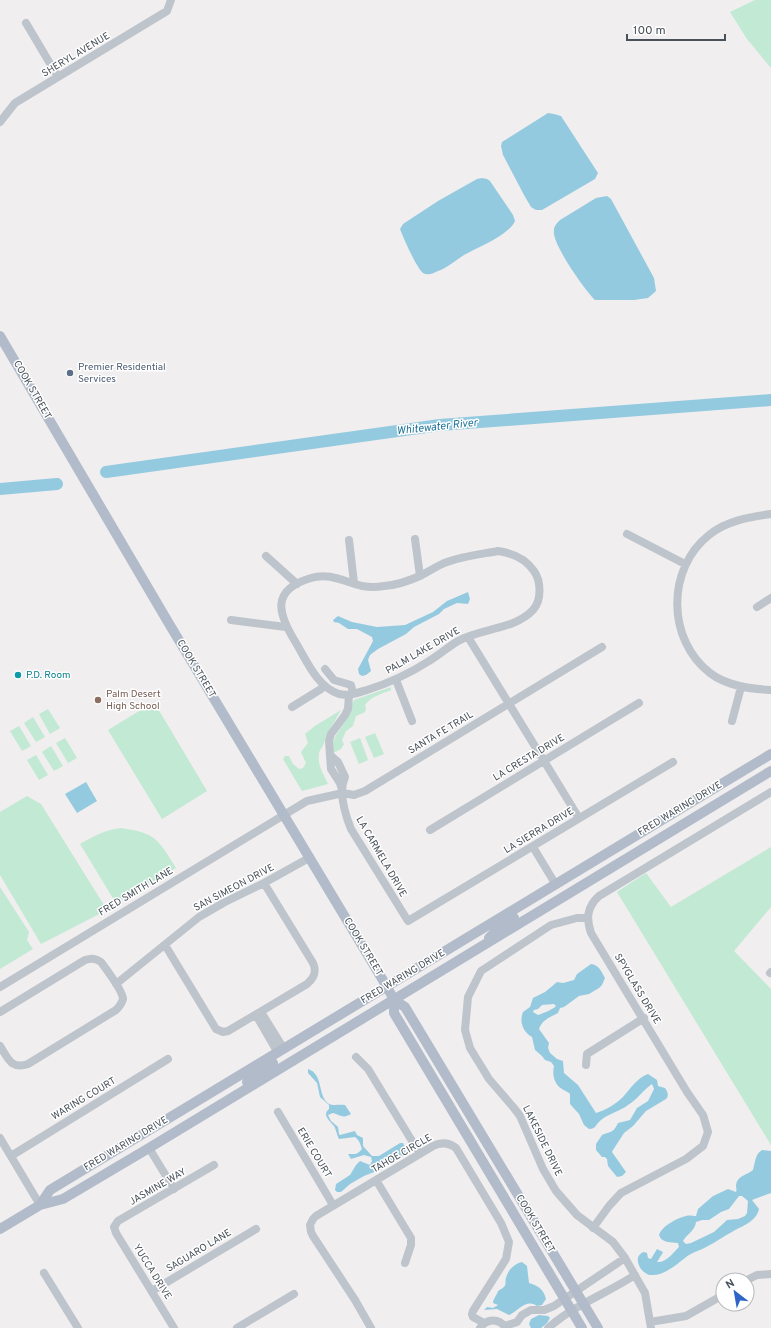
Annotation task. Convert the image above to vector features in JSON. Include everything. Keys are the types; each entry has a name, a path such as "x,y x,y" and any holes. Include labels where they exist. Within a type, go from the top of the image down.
{"main road":[{"name":"COOK STREET","path":"0,336 172,629 387,987 394,1000 394,1013 582,1328"},
{"name":"FRED WARING DRIVE","path":"40,1205 50,1190 771,754"},
{"name":"FRED WARING DRIVE","path":"0,1230 40,1205 63,1199 149,1148 771,771"},
{"path":"474,952 506,923 554,893 556,885"},
{"name":"COOK STREET","path":"394,1000 405,1007 598,1328"},
{"path":"235,1095 251,1078 282,1057 285,1052 281,1051"},
{"path":"149,1148 146,1142 148,1139 206,1103 213,1092"}],"street":[{"name":"SHERYL AVENUE","path":"0,122 15,103 167,11 171,0"},
{"path":"26,23 58,77"},
{"path":"771,514 750,517 718,528 699,544 685,564 681,574 677,599 678,618 681,632 693,655 710,673 741,687 771,690"},
{"path":"627,534 685,564"},
{"path":"415,539 420,576"},
{"path":"349,540 354,583"},
{"name":"PALM LAKE DRIVE","path":"498,552 508,552 520,557 528,563 540,582 539,593 533,610 524,616 511,623 458,641 424,664 396,680 351,695 338,693 324,685 318,679 286,627 281,615 281,604 286,593 297,584 312,578 324,576 334,577 354,583 363,586 382,587 400,584 420,576 449,561 498,552"},
{"path":"266,556 297,584"},
{"path":"757,607 771,598"},
{"path":"231,620 286,627"},
{"path":"468,637 579,818"},
{"name":"SANTA FE TRAIL","path":"283,814 307,801 343,793 354,795 365,791 602,647"},
{"path":"324,669 334,680 351,685 351,695"},
{"path":"396,680 412,721"},
{"path":"292,707 324,685"},
{"path":"732,721 741,687"},
{"name":"LA CARMELA DRIVE","path":"351,695 346,715 331,734 329,741 333,758 345,777 342,783 346,818 408,921 415,918"},
{"name":"LA CRESTA DRIVE","path":"430,830 639,703"},
{"name":"LA CARMELA DRIVE","path":"333,758 331,769 340,783 343,793"},
{"name":"LA SIERRA DRIVE","path":"415,918 673,762"},
{"path":"588,918 589,908 599,896 771,792"},
{"name":"FRED SMITH LANE","path":"0,987 283,814"},
{"path":"533,847 556,885"},
{"name":"SAN SIMEON DRIVE","path":"116,984 199,917 309,858"},
{"path":"165,945 216,1028 220,1031 228,1031 259,1014 307,984 311,981 315,972 313,963 264,883"},
{"name":"LAKESIDE DRIVE","path":"588,918 577,918 551,925 481,971 468,997 465,1030 470,1048 489,1079 520,1116 543,1169 556,1191 577,1215 613,1242 625,1258 645,1293 650,1325"},
{"name":"SPYGLASS DRIVE","path":"588,918 591,933 644,1018 687,1092 704,1115 708,1132 703,1146 686,1159 621,1194 609,1206 593,1228"},
{"path":"0,1012 85,960 91,958 97,959 101,962 121,991 123,998 121,1005 116,1010 28,1064 21,1066 10,1062 0,1046"},
{"path":"259,1014 281,1051"},
{"path":"586,1065 587,1054 644,1018"},
{"path":"356,1057 368,1069 420,1154"},
{"name":"WARING COURT","path":"11,1156 168,1059"},
{"name":"ERIE COURT","path":"278,1112 333,1205"},
{"path":"0,1138 40,1205"},
{"name":"TAHOE CIRCLE","path":"371,1328 355,1300 311,1232 310,1226 313,1218 420,1154 442,1143 450,1144 456,1148 501,1223 509,1242 506,1259 472,1311 473,1317 482,1326"},
{"path":"149,1148 174,1189"},
{"name":"JASMINE WAY","path":"114,1227 118,1221 214,1165"},
{"path":"376,1180 410,1238 411,1244 405,1263"},
{"name":"YUCCA DRIVE","path":"114,1227 116,1233 174,1328"},
{"name":"SAGUARO LANE","path":"152,1291 256,1229"},
{"path":"482,1326 489,1321 495,1320 500,1322 505,1327 517,1322 522,1315 531,1310 544,1310 554,1306 625,1258"},
{"path":"44,1273 78,1328"},
{"path":"755,1276 771,1274"},
{"path":"548,1328 571,1310 635,1275"},
{"path":"237,1328 294,1294"},
{"path":"650,1325 686,1316 715,1299"}],"green space":[{"path":"755,0 771,0 771,68 747,39 730,12"},
{"path":"391,687 391,690 370,699 367,702 365,705 365,712 356,716 353,726 346,731 342,740 344,744 341,749 333,753 333,743 347,718 354,700"},
{"path":"154,702 207,791 162,819 108,730"},
{"path":"48,709 60,728 50,734 39,714"},
{"path":"341,710 319,753 320,766 328,784 302,791 283,759 285,756 289,756 293,764 299,769 303,768 306,763 301,752 308,743 305,734"},
{"path":"33,717 45,737 36,742 24,723"},
{"path":"19,726 31,746 22,751 10,731"},
{"path":"375,733 384,754 374,758 365,737"},
{"path":"65,738 77,758 68,763 56,743"},
{"path":"360,738 368,760 359,764 350,742"},
{"path":"51,746 63,766 54,771 42,752"},
{"path":"36,755 48,775 39,780 27,760"},
{"path":"27,796 41,804 107,910 41,944 0,875 0,812"},
{"path":"121,828 142,832 155,839 165,850 176,868 121,901 114,900 80,844 90,838 110,830"},
{"path":"771,847 771,907 734,951 771,989 771,1145 617,892 646,873 671,907"},
{"path":"0,887 29,932 27,940 33,949 0,969"}],"water":[{"path":"548,113 561,116 598,173 595,179 542,210 536,210 531,207 524,195 503,155 501,146 502,142"},
{"path":"482,178 490,181 513,215 515,221 512,226 500,236 464,255 445,268 431,274 423,273 407,246 400,229 403,224 438,201 477,179"},
{"path":"607,196 611,199 654,278 656,291 648,298 634,300 595,300 577,277 563,255 554,236 555,226 560,220 596,198"},
{"path":"468,592 470,599 468,604 457,603 444,609 439,614 414,627 406,634 370,655 368,660 371,671 362,676 359,674 358,669 373,641 372,637 357,629 348,629 339,623 334,622 333,620 338,616 352,622 377,627 405,625 433,612 447,601"},
{"path":"86,782 97,801 77,813 65,794"},
{"path":"591,964 598,967 605,978 599,988 589,994 579,996 564,1007 560,1008 558,1013 544,1021 539,1029 549,1043 548,1048 550,1053 557,1059 563,1061 564,1073 578,1085 596,1113 617,1102 637,1081 648,1074 657,1080 658,1086 665,1088 668,1094 666,1099 646,1111 633,1126 624,1133 613,1150 612,1152 626,1172 622,1176 617,1177 608,1166 607,1159 602,1157 596,1150 596,1144 602,1135 615,1129 618,1123 630,1120 637,1108 648,1101 654,1089 652,1084 631,1103 603,1118 595,1127 589,1129 584,1125 579,1114 570,1104 570,1094 559,1087 555,1082 553,1072 554,1066 551,1062 545,1060 535,1050 532,1037 524,1030 521,1019 523,1012 530,1007 533,998 545,992 557,982 563,983 574,980 577,974","holes":["554,1004 556,1006 538,1015 533,1012 542,1005"]},
{"path":"308,1069 316,1075 319,1080 325,1100 331,1105 345,1105 351,1114 340,1116 333,1113 328,1115 331,1121 338,1127 340,1135 355,1131 357,1135 363,1138 363,1146 372,1156 379,1156 400,1143 403,1143 406,1151 404,1155 389,1161 382,1169 364,1176 350,1184 341,1192 337,1192 335,1190 336,1184 350,1175 360,1161 370,1165 372,1161 371,1157 364,1155 351,1159 348,1154 356,1154 359,1152 362,1149 360,1143 355,1137 339,1139 335,1127 328,1120 326,1115 329,1105 320,1097 317,1083 308,1073"},
{"path":"762,1150 771,1151 771,1193 752,1200 759,1209 754,1219 703,1249 694,1252 666,1271 656,1275 647,1274 644,1272 638,1261 640,1254 644,1252 647,1253 648,1258 651,1259 657,1249 663,1252 657,1262 660,1262 669,1257 679,1247 678,1243 667,1242 660,1238 659,1235 663,1229 670,1223 682,1217 696,1216 698,1209 713,1196 728,1189 736,1192 738,1180 753,1170","holes":["739,1196 742,1196 748,1201 747,1213 745,1216 738,1219 727,1220 714,1232 691,1243 686,1244 683,1241 693,1230 696,1222 709,1220 721,1212 729,1209"]},
{"path":"522,1262 527,1266 529,1283 540,1288 545,1295 546,1299 542,1305 537,1306 530,1303 526,1304 509,1315 497,1309 484,1310 487,1307 493,1308 498,1305 493,1302 498,1291 504,1287 508,1273 515,1265"},
{"path":"539,1315 548,1316 550,1318 541,1328 531,1328 529,1324 531,1319"}],"waterway":[{"name":"Whitewater River","path":"106,472 440,425 771,400"},
{"name":"Whitewater River","path":"0,489 57,484"}],"place":[{"name":"Premier Residential Services","path":"70,373"},
{"name":"P.D. Room","path":"18,675"},
{"name":"Palm Desert High School","path":"98,700"}]}
